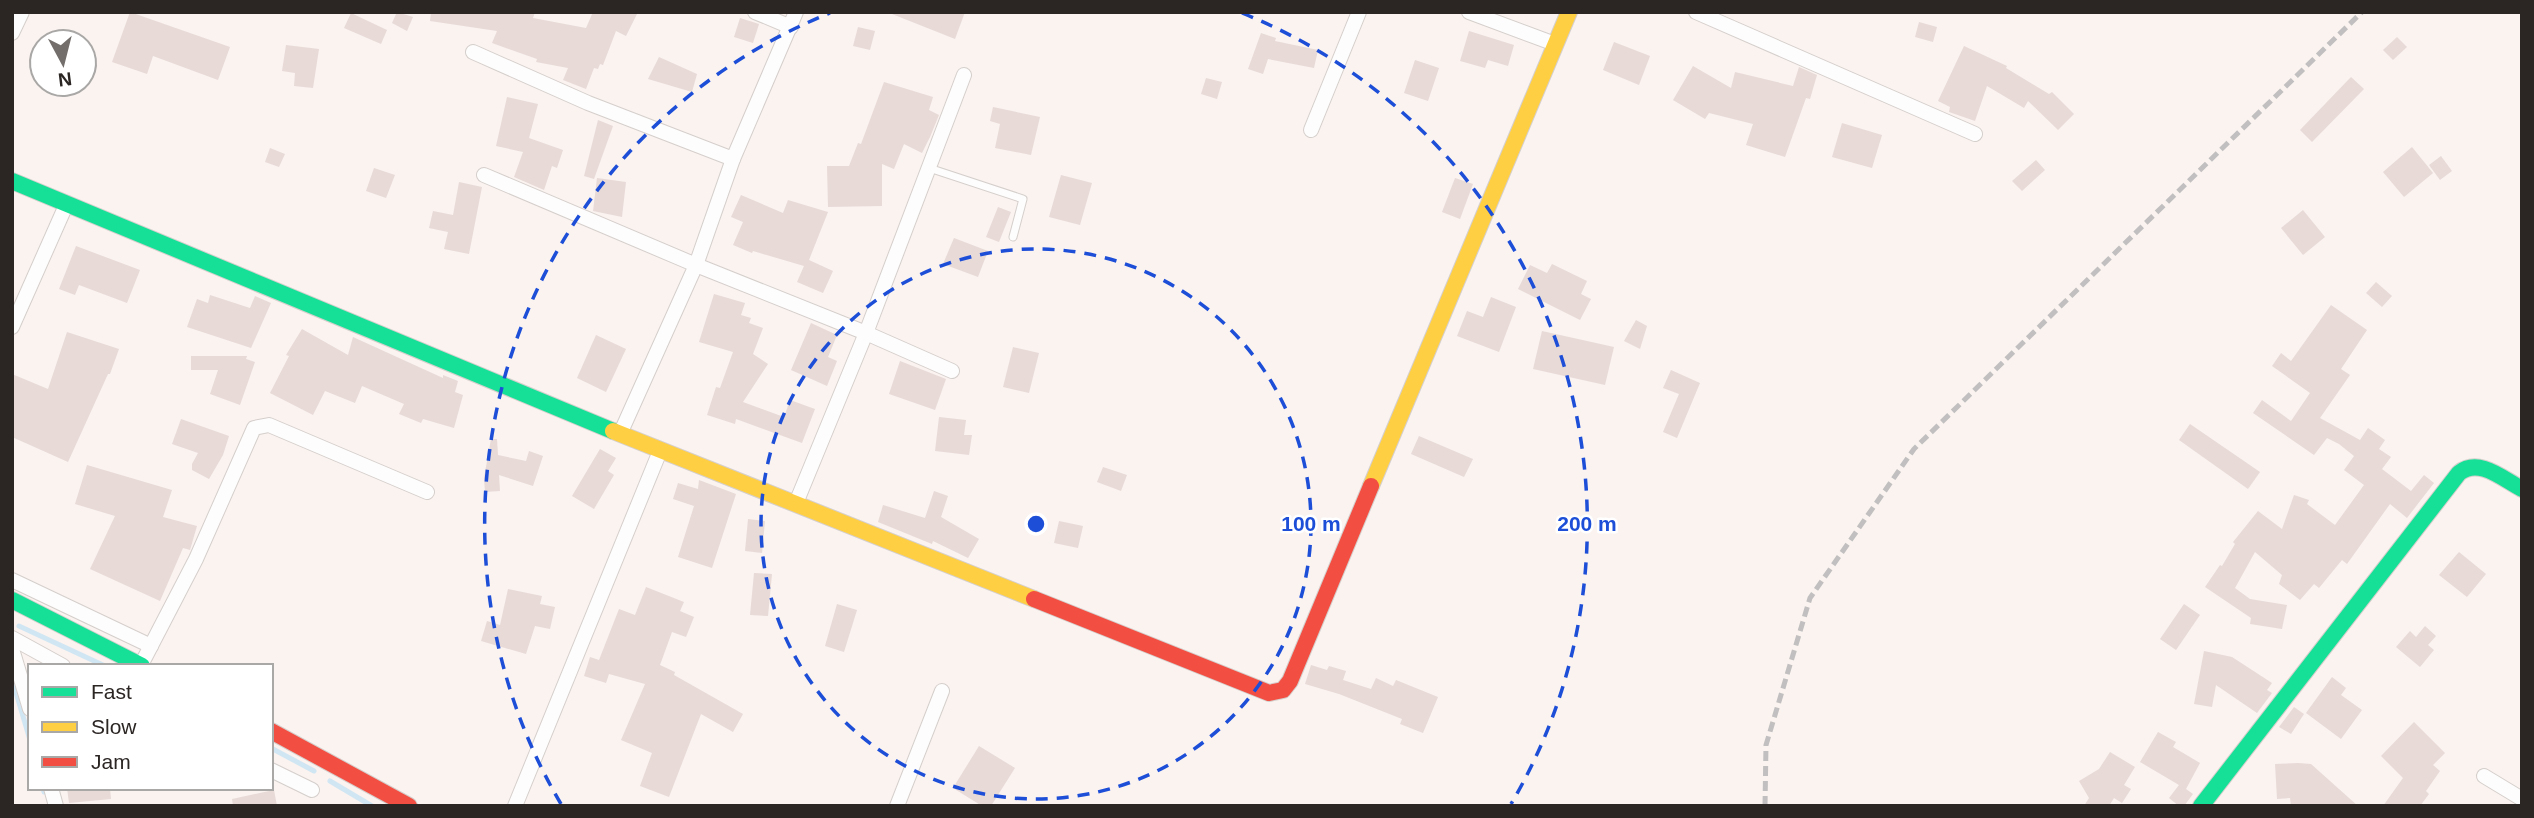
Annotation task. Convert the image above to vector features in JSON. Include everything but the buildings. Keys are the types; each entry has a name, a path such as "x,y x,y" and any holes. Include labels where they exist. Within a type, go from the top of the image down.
{"street":[{"path":"12,33 22,12"},
{"path":"755,12 791,27"},
{"path":"620,434 696,265 733,159 796,12"},
{"path":"1311,130 1359,12"},
{"path":"1469,12 1555,44"},
{"path":"12,181 660,451 1269,692 1283,691 1290,681 1569,12"},
{"path":"1696,12 1975,134"},
{"path":"473,52 588,103 733,159"},
{"path":"796,503 866,333 964,75"},
{"path":"484,175 952,371"},
{"path":"12,327 67,204"},
{"path":"142,664 196,559 254,428 269,425 427,492"},
{"path":"514,806 660,451"},
{"path":"2201,806 2461,471 2475,467 2491,472 2522,489"},
{"path":"12,580 151,646"},
{"path":"13,602 139,664"},
{"path":"12,638 59,664"},
{"path":"12,649 28,702"},
{"path":"897,806 942,691"},
{"path":"273,732 409,806"},
{"path":"273,772 312,790"},
{"path":"2484,776 2522,799"}],"lane":[{"path":"929,168 1023,199 1013,237"}],"waterway":[{"path":"19,626 101,664"},
{"path":"12,679 28,733"},
{"path":"273,749 314,771"},
{"path":"330,781 372,806"}],"railway":[{"path":"1765,806 1766,745 1810,598 1914,449 2362,12"}],"traffic: fast":[{"path":"12,181 613,431"},
{"path":"2201,806 2459,473 2475,467 2483,468 2522,489"},
{"path":"12,600 138,664"}],"traffic: slow":[{"path":"1371,486 1569,12"},
{"path":"613,431 1034,599"}],"traffic: jam":[{"path":"1034,599 1269,693 1283,690 1290,681 1371,486"},
{"path":"273,732 409,806"}]}
